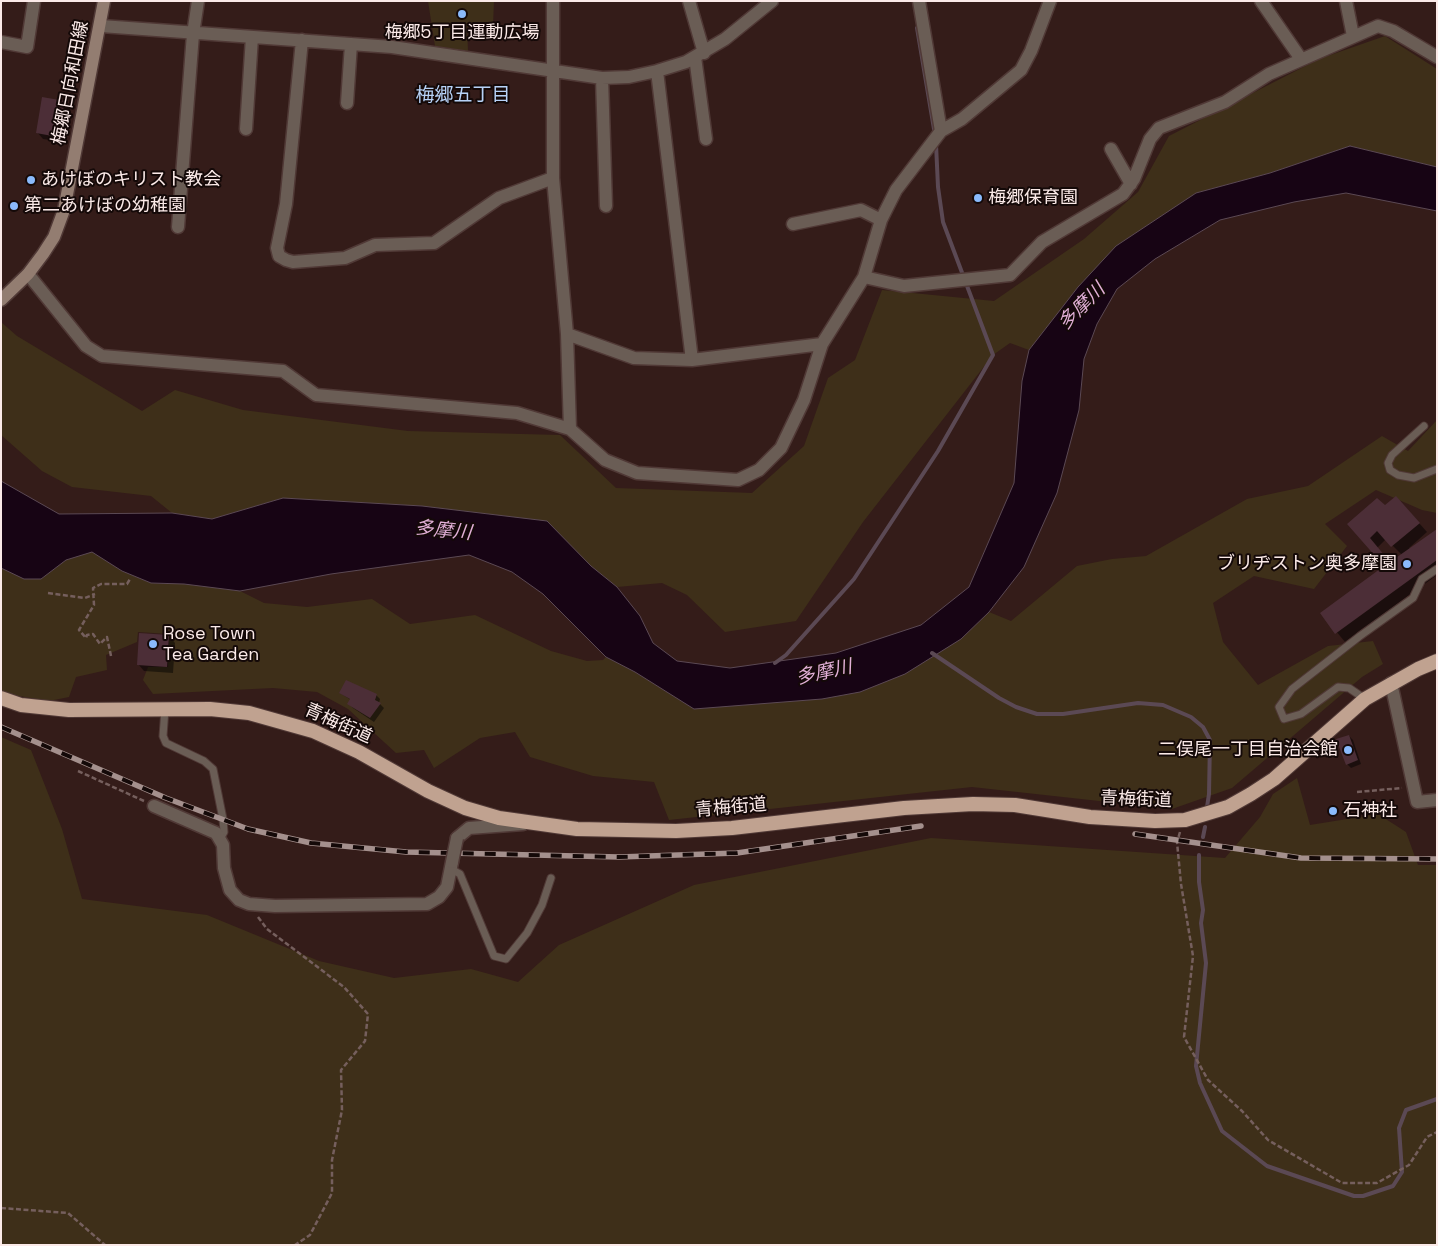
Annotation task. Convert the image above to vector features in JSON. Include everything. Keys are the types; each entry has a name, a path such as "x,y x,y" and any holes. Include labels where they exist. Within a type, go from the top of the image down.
{"highway":[{"name":"青梅街道","path":"1,698 21,705 42,709 210,709 249,713 313,731 359,752 428,791 465,808 529,824 577,829 685,831 732,828 904,808 973,804 1015,804 1090,817 1155,821 1185,820 1228,807 1251,794 1274,779 1365,699 1391,683 1437,661"}],"main road":[{"name":"梅郷日向和田線","path":"1,300 28,274 54,236 64,210 101,26 104,1"}],"street":[{"path":"1,42 26,47 34,1"},
{"path":"178,227 193,34 198,1"},
{"path":"553,1 553,178 566,334 570,429"},
{"path":"689,1 700,55 706,139"},
{"path":"101,26 392,47 554,73 602,78 629,77 658,71 700,55 772,1"},
{"path":"919,1 941,131"},
{"path":"28,274 86,346 102,356 283,371 316,395 517,413 570,429 605,460 637,473 738,480 759,470 781,448 804,400 822,344 864,277 881,220 896,190 941,131 962,120 1021,70 1031,51 1050,1"},
{"path":"1261,1 1302,59"},
{"path":"1346,1 1353,36"},
{"path":"864,277 904,286 1010,275 1042,242 1123,194 1131,184 1150,139 1160,128 1225,102 1268,74 1378,26 1393,31 1437,56"},
{"path":"246,128 252,37"},
{"path":"302,40 286,204 277,248 279,256 286,260 293,262 345,258 375,245 434,243 444,238 499,198 553,178"},
{"path":"347,103 352,44"},
{"path":"658,71 692,360"},
{"path":"602,78 606,206"},
{"path":"1111,149 1131,184"},
{"path":"793,224 861,210 881,220"},
{"path":"566,334 634,358 692,360 822,344"},
{"path":"1391,683 1417,802 1437,800"},
{"path":"154,806 212,830 223,846 224,868 230,890 239,900 249,904 274,906 427,904 435,900 444,891 450,880 457,838 469,828 529,824"}],"lane":[{"path":"1424,426 1392,455 1388,463 1390,470 1398,475 1414,478 1437,470"},
{"path":"1365,699 1349,688 1338,687 1301,714 1284,719 1279,707 1292,689 1360,636 1414,598 1422,579 1437,569"},
{"path":"165,709 163,736 166,743 204,761 213,769 219,788 223,819 224,832 220,839"},
{"path":"451,865 460,874 494,956 506,959 527,933 535,919 551,878"}],"path":[{"path":"111,656 107,637 100,644 93,634 87,635 86,638 79,630 94,605 95,594 93,588 101,584 127,584 130,579"},
{"path":"48,593 85,598 95,594"},
{"path":"78,770 154,806"},
{"path":"1358,792 1413,787"},
{"path":"1185,820 1177,842 1180,884 1193,956 1184,1037 1208,1080 1242,1111 1268,1140 1342,1183 1378,1184 1409,1165 1427,1137 1437,1132"},
{"path":"249,904 267,929 344,988 368,1014 365,1041 341,1070 342,1110 332,1160 332,1193 310,1235 295,1245"},
{"path":"1,1208 68,1213 105,1245"}],"shaded area":[{"name":"梅郷5丁目運動広場","path":"428,1 494,1 493,26 467,27 468,51 435,46"},
{"path":"1385,36 1437,69 1437,167 1350,146 1270,173 1196,193 1047,327 1029,350 1010,343 993,355 863,522 796,621 725,632 687,595 662,583 617,587 591,566 422,506 283,498 212,519 172,513 151,496 72,487 42,471 1,435 1,322 17,336 142,411 175,390 243,410 408,431 560,435 616,488 752,493 804,446 828,378 855,360 882,290 994,301 1084,239 1138,192 1169,136 1319,59"},
{"path":"1437,420 1437,513 1422,510 1376,490 1325,524 1347,546 1314,589 1254,576 1213,603 1223,642 1258,685 1328,646 1373,641 1383,664 1362,677 1232,788 1172,809 972,787 669,820 654,782 593,776 530,757 515,732 480,738 434,768 424,750 396,753 348,709 317,692 273,688 153,694 143,680 148,667 168,667 169,634 138,632 137,642 106,655 107,670 76,677 69,697 49,701 1,693 1,568 41,579 66,560 92,551 122,571 151,583 184,584 240,591 264,603 307,607 372,599 410,624 475,615 551,651 587,661 603,660 606,657 635,672 694,709 961,639 989,612 1011,621 1077,566 1112,559 1146,556 1247,499 1308,486 1382,436 1408,451"},
{"path":"1,737 31,750 62,829 82,899 207,915 319,961 394,978 471,969 518,982 559,945 694,885 931,838 1225,858 1260,817 1273,794 1297,778 1310,825 1378,814 1406,832 1418,865 1437,865 1437,1245 1,1245"}],"water":[{"name":"多摩川","path":"1350,146 1437,167 1437,211 1346,193 1294,202 1220,220 1155,259 1117,289 1097,324 1084,359 1079,410 1057,493 1024,567 989,612 961,639 905,674 860,692 822,699 694,709 635,672 606,657 543,594 512,572 469,555 331,574 240,591 184,584 151,583 122,571 92,552 66,560 41,579 24,579 1,568 1,481 59,514 172,513 212,519 283,498 422,506 547,521 591,566 617,587 640,616 653,643 677,661 730,668 836,653 921,625 969,587 1014,483 1022,381 1029,350 1078,287 1116,246 1196,193 1270,173"}],"building":[{"path":"42,97 65,101 58,137 36,133"},
{"name":"ブリヂストン奥多摩園","path":"1396,496 1420,523 1391,547 1377,531 1370,538 1390,562 1437,529 1437,560 1335,634 1320,613 1384,566 1347,524 1377,498 1385,505"},
{"path":"139,633 169,635 167,667 137,665"},
{"path":"346,680 377,694 375,700 381,703 370,718 347,704 350,699 339,693"},
{"path":"1349,735 1358,760 1346,765 1336,739"}],"waterway":[{"path":"917,28 935,135"},
{"path":"775,663 786,655 854,579 938,451 993,355 943,222 938,187 936,144"},
{"path":"932,653 999,698 1016,707 1037,714 1063,714 1138,703 1163,705 1191,717 1203,727 1210,740 1207,807"},
{"path":"1203,837 1205,827"},
{"path":"1199,855 1199,882 1203,910 1201,923 1206,963 1196,1066 1200,1083 1222,1131 1267,1166 1354,1196 1363,1196 1393,1186 1402,1172 1399,1128 1406,1110 1437,1099"}],"railway":[{"path":"1,727 166,798 248,829 311,843 406,852 619,857 737,853 921,826"},
{"path":"1135,834 1301,858 1437,859"}],"place":[{"name":"梅郷5丁目運動広場","path":"462,14"},
{"name":"あけぼのキリスト教会","path":"31,180"},
{"name":"梅郷保育園","path":"978,198"},
{"name":"第二あけぼの幼稚園","path":"14,206"},
{"name":"ブリヂストン奥多摩園","path":"1407,564"},
{"name":"Rose Town Tea Garden","path":"153,644"},
{"name":"二俣尾一丁目自治会館","path":"1348,750"},
{"name":"石神社","path":"1333,811"}],"district":[{"name":"梅郷五丁目","path":"463,96"}]}
